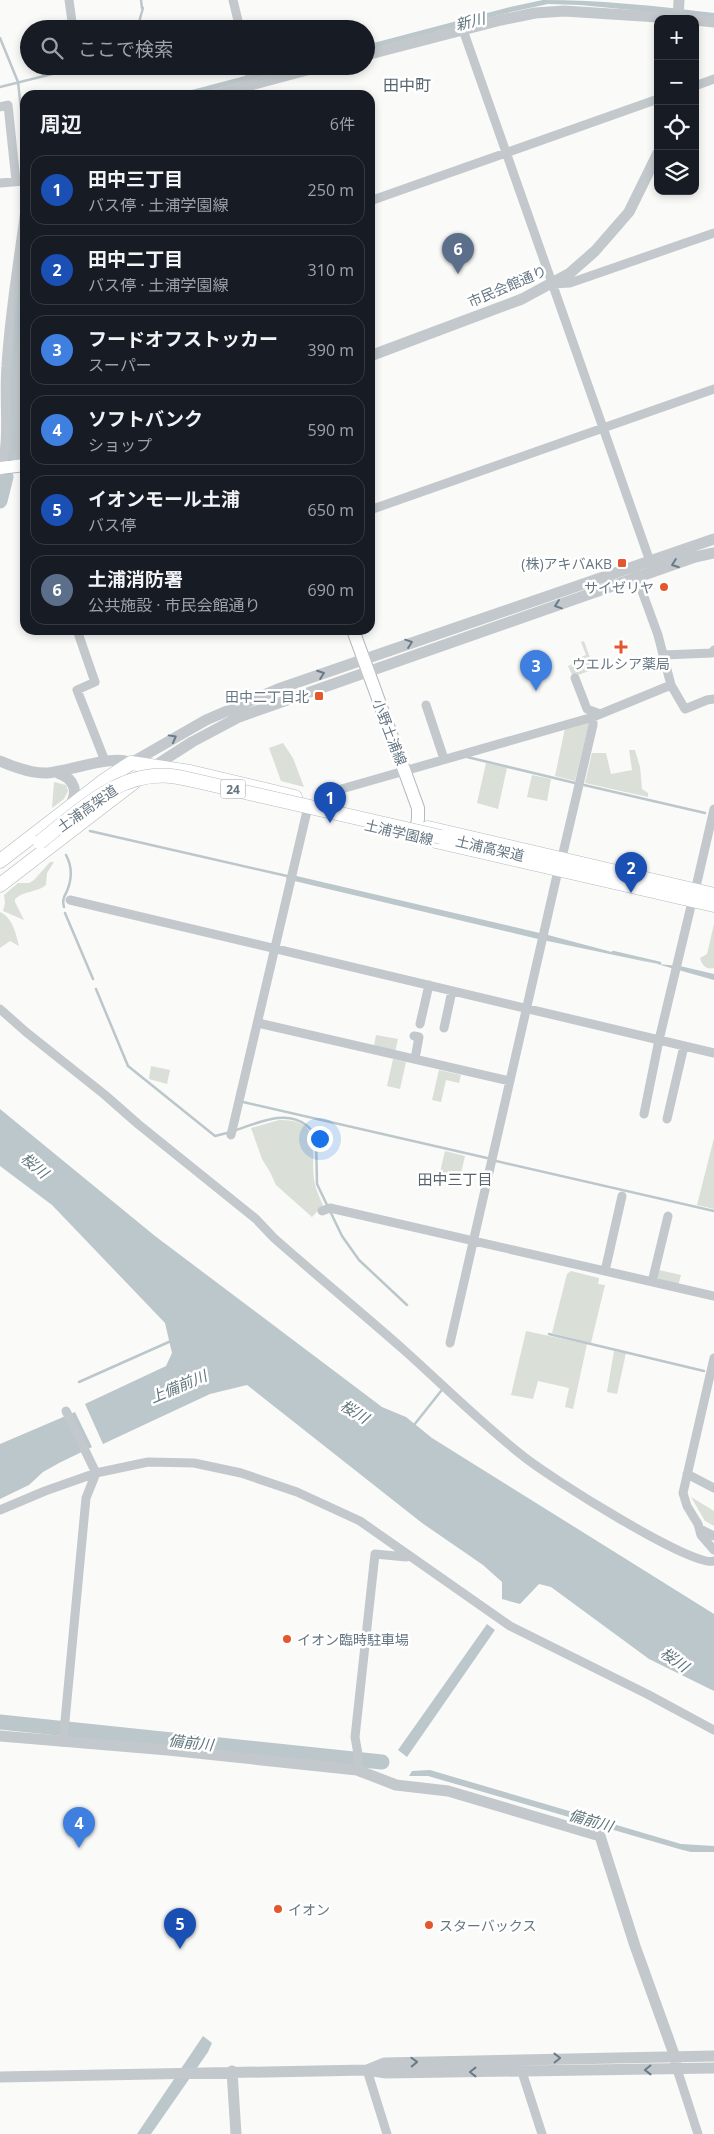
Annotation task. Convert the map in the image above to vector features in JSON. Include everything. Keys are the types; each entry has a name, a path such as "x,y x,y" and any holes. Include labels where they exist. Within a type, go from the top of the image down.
{"main road":[{"path":"0,470 20,466"},
{"name":"小野土浦線","path":"355,635 418,808 416,831"},
{"path":"0,861 69,807 131,763"},
{"name":"土浦学園線","path":"131,763 156,765 190,772 323,803 416,831 714,905"},
{"path":"0,885 144,774"},
{"name":"土浦学園線","path":"144,774 307,811 416,831 714,895"},
{"name":"土浦高架道","path":"0,874 112,789 141,778 171,776 714,900"}],"street":[{"path":"69,0 72,20"},
{"path":"233,0 238,20"},
{"path":"679,0 681,15"},
{"path":"375,53 535,13 564,10 654,16"},
{"path":"699,20 714,22"},
{"path":"463,30 651,567"},
{"path":"222,90 249,75"},
{"path":"699,85 714,79"},
{"path":"375,198 654,100"},
{"path":"0,106 8,105 20,181 0,184"},
{"name":"市民会館通り","path":"375,354 522,299 570,273 595,252 615,228 636,199 654,161"},
{"path":"552,284 570,283 714,233"},
{"path":"0,470 6,437 3,402 8,334 20,246"},
{"path":"20,368 20,447"},
{"path":"375,508 714,389"},
{"path":"651,567 714,539"},
{"path":"0,761 23,770 44,774 58,773 105,762 131,763 206,720 234,707 363,659 651,567 714,553"},
{"path":"635,572 671,685 685,709 706,700 714,699"},
{"path":"131,763 144,774 213,729 239,717 368,672 635,572"},
{"path":"79,635 96,682 77,690 105,762"},
{"path":"663,655 712,653 714,650"},
{"path":"575,678 587,709 597,715"},
{"path":"323,803 324,796 331,792 597,715 671,685"},
{"path":"426,705 444,760"},
{"path":"563,853 597,715"},
{"path":"58,773 67,776 74,786 73,801 69,807"},
{"path":"695,890 714,809"},
{"path":"231,1135 307,811"},
{"path":"450,1343 557,875"},
{"path":"70,900 714,1053"},
{"path":"644,1114 690,906"},
{"path":"420,1024 429,985"},
{"path":"444,1028 452,990"},
{"path":"0,1009 256,1219 295,1256 524,1457 617,1517 662,1542 703,1561 714,1561"},
{"path":"258,1023 510,1081"},
{"path":"414,1036 419,1037 415,1059"},
{"path":"667,1119 684,1046"},
{"path":"604,1271 622,1196"},
{"path":"322,1211 330,1208 714,1296"},
{"path":"652,1282 668,1216"},
{"path":"714,1358 710,1392 683,1493 701,1535 714,1550"},
{"path":"63,1737 66,1723 86,1498 96,1473 66,1411"},
{"path":"0,1510 45,1491 96,1473 148,1462 194,1463 241,1472 297,1492 360,1521 510,1626 647,1694 714,1730"},
{"path":"687,1474 714,1488"},
{"path":"700,1529 714,1536"},
{"path":"358,1762 355,1737 375,1554 406,1558 410,1556"},
{"path":"0,1736 63,1737 168,1750 358,1762 396,1785 448,1791 600,1836 635,1946 675,2057 677,2069 698,2134"},
{"path":"367,2070 384,2063 714,2056"},
{"path":"0,2076 232,2071 367,2070 386,2074 714,2068"},
{"path":"367,2070 387,2134"},
{"path":"232,2071 236,2134"},
{"path":"522,2072 542,2134"}],"shaded area":[{"path":"584,641 594,669 573,677 568,666 572,664 571,661 586,655 581,642"},
{"path":"586,722 589,723 575,781 555,776 565,728"},
{"path":"283,743 293,758 304,787 281,781 269,748"},
{"path":"629,750 635,750 640,767 642,789 648,793 648,797 585,783 592,753 606,753 611,774 632,770"},
{"path":"486,763 507,768 498,809 477,803"},
{"path":"532,775 551,779 547,801 527,797"},
{"path":"54,782 66,785 68,791 64,799 52,808"},
{"path":"50,862 54,862 47,873 46,885 22,894 15,899 24,920 3,911 4,895 18,883 29,883 34,880"},
{"path":"0,912 11,922 19,946 10,941 0,948"},
{"path":"714,924 714,968 707,968 703,965 700,958 707,954"},
{"path":"376,1035 398,1039 395,1052 374,1046"},
{"path":"393,1059 406,1062 400,1089 387,1086"},
{"path":"151,1066 170,1070 167,1084 149,1079"},
{"path":"439,1070 461,1075 459,1083 446,1080 441,1102 432,1100"},
{"path":"279,1120 293,1121 303,1125 309,1131 312,1138 315,1182 323,1205 312,1217 276,1185 262,1159 251,1128"},
{"path":"714,1138 714,1209 697,1205"},
{"path":"445,1151 465,1156 460,1178 440,1172"},
{"path":"659,1270 681,1275 678,1286 656,1281"},
{"path":"571,1271 599,1278 598,1284 605,1285 591,1343 552,1333 567,1274"},
{"path":"526,1331 587,1344 573,1409 565,1407 569,1388 538,1381 533,1399 511,1395"},
{"path":"614,1351 626,1353 617,1394 607,1392"},
{"path":"691,1497 714,1511 714,1526 705,1521"}],"water":[{"name":"新川","path":"543,0 608,2 714,13 714,18 699,17 699,15 548,4 375,48 375,43"},
{"path":"248,75 268,75 211,90 192,90"},
{"path":"288,874 548,935 657,964 538,939 286,879"},
{"path":"657,964 680,966 714,974 714,980"},
{"path":"0,1109 155,1236 382,1407 406,1417 432,1438 714,1614 714,1691 649,1659 551,1587 539,1584 520,1604 502,1599 502,1582 483,1565 422,1523 247,1385 210,1394 103,1444 85,1404 166,1366 172,1353 165,1323 52,1205 0,1166"},
{"path":"75,1412 92,1447 43,1472 29,1485 0,1499 0,1444"},
{"path":"487,1624 495,1630 407,1757 398,1750"},
{"path":"430,1770 681,1844 714,1846 714,1852 691,1852 428,1776 409,1776 412,1771"},
{"path":"203,2036 212,2043 208,2052 151,2134 137,2134"}],"waterway":[{"path":"141,0 142,8"},
{"path":"140,20 143,8"},
{"path":"0,38 18,82 20,100"},
{"path":"0,87 48,75"},
{"name":"新川","path":"10,461 14,435 13,369 20,313"},
{"name":"新川","path":"0,501 6,477"},
{"path":"467,757 575,783"},
{"path":"584,785 705,813"},
{"path":"90,831 287,876"},
{"path":"64,907 63,902 70,877 70,868 66,855"},
{"path":"65,913 93,979"},
{"path":"613,952 660,963"},
{"path":"96,989 128,1066 215,1136 227,1133"},
{"path":"243,1102 487,1158"},
{"path":"236,1130 263,1121 281,1118 298,1120 308,1126 316,1138 317,1184 327,1205"},
{"path":"496,1161 714,1211"},
{"path":"330,1211 342,1236 359,1260 407,1305"},
{"path":"549,1334 704,1371"},
{"path":"79,1382 171,1341"},
{"path":"414,1425 441,1391"},
{"name":"備前川","path":"0,1722 382,1762"}],"place":[{"name":"土浦消防署","path":"458,274"},
{"name":"(株)アキバAKB","path":"622,563"},
{"name":"サイゼリヤ","path":"664,587"},
{"name":"ウエルシア薬局","path":"621,647"},
{"name":"フードオフストッカー","path":"536,691"},
{"name":"田中二丁目北","path":"319,696"},
{"name":"田中三丁目","path":"330,823"},
{"name":"田中二丁目","path":"631,893"},
{"name":"イオン臨時駐車場","path":"287,1639"},
{"name":"ソフトバンク","path":"79,1848"},
{"name":"イオン","path":"278,1909"},
{"name":"スターバックス","path":"429,1925"},
{"name":"イオンモール土浦","path":"180,1949"}],"district":[{"name":"田中町","path":"407,85"},
{"name":"田中三丁目","path":"455,1179"}],"water label":[{"name":"桜川","path":"35,1165"},
{"name":"上備前川","path":"178,1386"},
{"name":"桜川","path":"355,1411"},
{"name":"桜川","path":"675,1659"}]}
